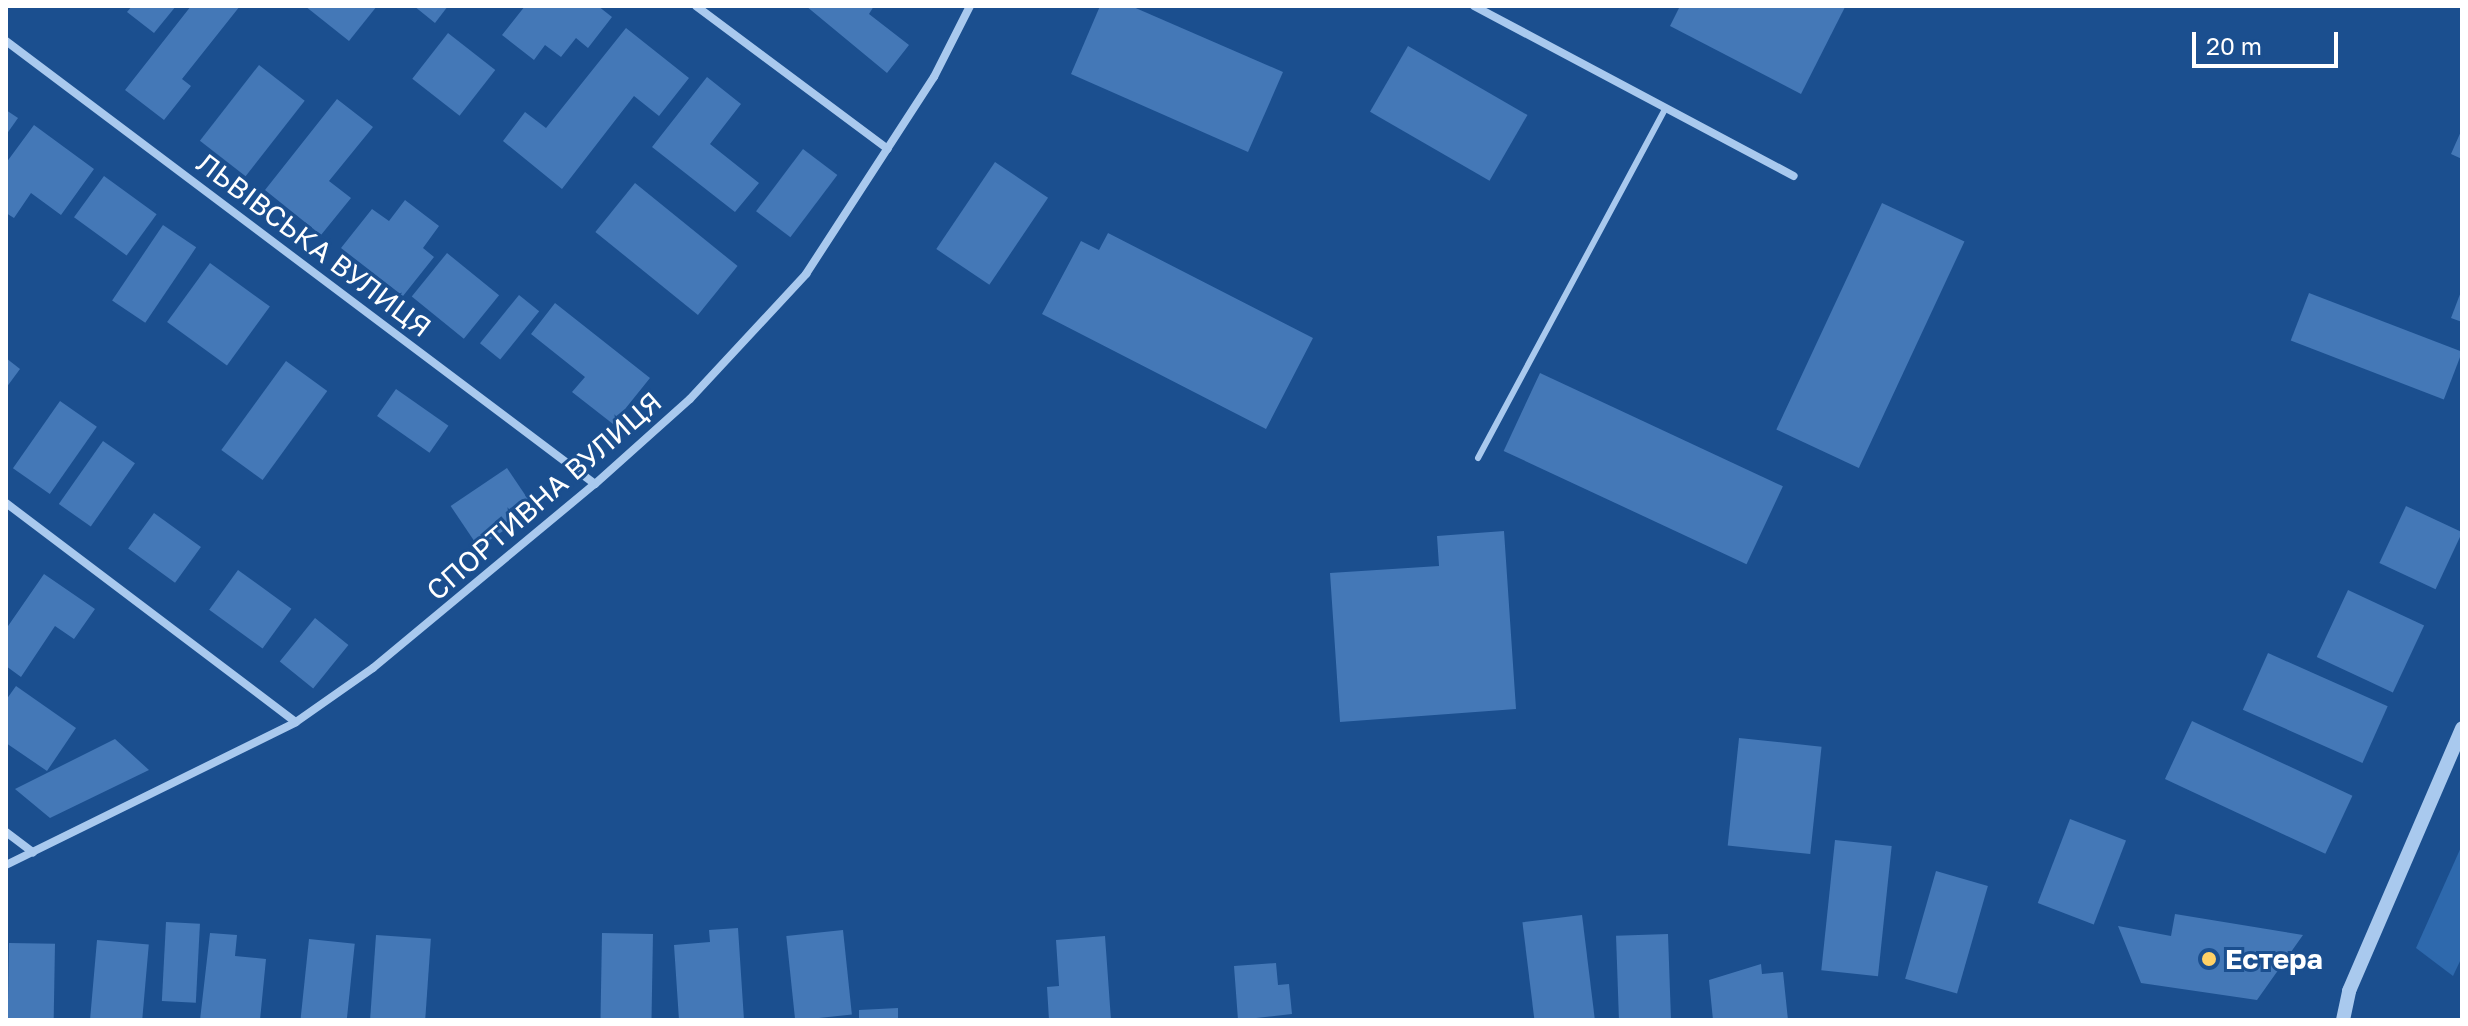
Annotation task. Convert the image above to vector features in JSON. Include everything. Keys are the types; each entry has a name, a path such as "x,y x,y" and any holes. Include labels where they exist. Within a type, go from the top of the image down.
{"street":[{"path":"696,6 888,149"},
{"name":"СПОРТИВНА ВУЛИЦЯ","path":"6,865 296,722 373,668 595,484 690,399 806,274 888,149 970,6"},
{"path":"1474,6 1794,176"},
{"name":"ЛЬВІВСЬКА ВУЛИЦЯ","path":"6,41 595,484"},
{"path":"6,503 296,722"},
{"path":"2343,1020 2349,991 2462,728"},
{"path":"6,832 33,852"}],"lane":[{"path":"1478,458 1665,109"}],"shaded area":[{"path":"2462,845 2462,957 2453,976 2416,948"}],"building":[{"path":"132,6 176,6 154,33 127,12"},
{"path":"191,6 240,6 182,79 191,86 164,120 125,90"},
{"path":"305,6 377,6 349,41"},
{"path":"414,6 448,6 435,23"},
{"path":"525,6 598,6 612,17 588,48 576,38 561,57 545,45 534,60 502,35"},
{"path":"806,6 874,6 869,14 909,45 887,73"},
{"path":"1100,6 1131,6 1283,72 1248,152 1071,74"},
{"path":"1680,6 1845,7 1801,94 1670,26"},
{"path":"626,28 689,78 659,116 634,96 562,189 503,141 525,112 546,128"},
{"path":"448,33 495,70 460,116 412,79"},
{"path":"1408,46 1528,115 1490,181 1370,112"},
{"path":"259,65 305,101 246,176 200,141"},
{"path":"707,77 741,104 710,144 759,183 735,212 652,147"},
{"path":"337,99 373,127 329,181 351,198 321,235 265,190"},
{"path":"6,110 18,118 6,135"},
{"path":"34,125 94,169 61,215 31,193 14,218 6,213 6,163"},
{"path":"2462,129 2462,159 2451,154"},
{"path":"803,149 837,175 790,237 756,211"},
{"path":"995,162 1048,198 989,285 936,249"},
{"path":"104,176 157,214 127,255 74,217"},
{"path":"635,183 738,266 698,315 595,232"},
{"path":"405,200 439,226 423,248 434,257 403,296 341,248 372,209 389,221"},
{"path":"1882,203 1964,241 1859,468 1776,430"},
{"path":"163,225 196,247 145,323 112,300"},
{"path":"1108,233 1313,338 1266,429 1042,314 1081,241 1099,250"},
{"path":"447,253 499,295 464,339 412,297"},
{"path":"210,263 270,306 227,366 167,322"},
{"path":"2462,289 2462,322 2451,318"},
{"path":"2309,293 2462,352 2444,399 2291,341"},
{"path":"519,295 539,311 500,360 480,343"},
{"path":"555,303 650,378 613,424 572,392 585,377 531,334"},
{"path":"6,358 20,369 6,388"},
{"path":"286,361 327,391 263,480 221,450"},
{"path":"1540,373 1783,486 1747,564 1504,451"},
{"path":"396,389 448,426 429,453 377,416"},
{"path":"60,401 97,427 50,494 13,468"},
{"path":"103,441 135,463 91,526 59,504"},
{"path":"507,468 535,509 479,547 451,506"},
{"path":"2406,506 2462,532 2436,589 2379,563"},
{"path":"154,513 201,547 175,583 128,549"},
{"path":"1504,531 1516,709 1340,722 1330,573 1439,566 1437,536"},
{"path":"238,570 291,609 263,648 209,610"},
{"path":"44,574 95,609 74,639 55,626 21,677 6,666 6,629"},
{"path":"2348,590 2424,625 2393,693 2317,657"},
{"path":"315,618 348,645 313,689 280,662"},
{"path":"2268,653 2388,706 2362,763 2243,710"},
{"path":"16,686 76,728 47,771 6,743 6,700"},
{"path":"2192,721 2352,796 2325,854 2165,779"},
{"path":"1739,738 1822,747 1810,854 1728,845"},
{"path":"115,739 149,770 50,818 15,789"},
{"path":"2070,819 2126,841 2094,925 2038,903"},
{"path":"1835,840 1892,846 1878,976 1821,970"},
{"path":"1936,871 1988,886 1957,994 1905,979"},
{"name":"Естера","path":"2175,914 2303,935 2257,1000 2141,983 2118,926 2171,936"},
{"path":"1582,915 1595,1020 1534,1020 1522,922"},
{"path":"166,922 200,924 196,1003 162,1001"},
{"path":"738,928 744,1020 679,1020 674,945 710,942 709,930"},
{"path":"843,930 852,1015 795,1020 786,936"},
{"path":"210,933 237,935 235,956 266,959 260,1020 200,1020"},
{"path":"602,933 653,934 651,1020 600,1020"},
{"path":"1668,934 1671,1020 1619,1020 1616,936"},
{"path":"376,935 431,939 425,1020 370,1020"},
{"path":"1105,936 1111,1020 1049,1020 1047,987 1059,986 1056,940"},
{"path":"309,939 355,944 347,1020 301,1020"},
{"path":"97,940 149,945 142,1020 90,1020"},
{"path":"9,943 55,944 54,1020 8,1020"},
{"path":"1276,963 1278,985 1289,984 1292,1014 1238,1020 1234,966"},
{"path":"1761,964 1762,974 1783,972 1788,1020 1713,1020 1709,980"},
{"path":"898,1008 898,1020 859,1020 859,1010"}],"place":[{"name":"Естера","path":"2209,959"}]}
